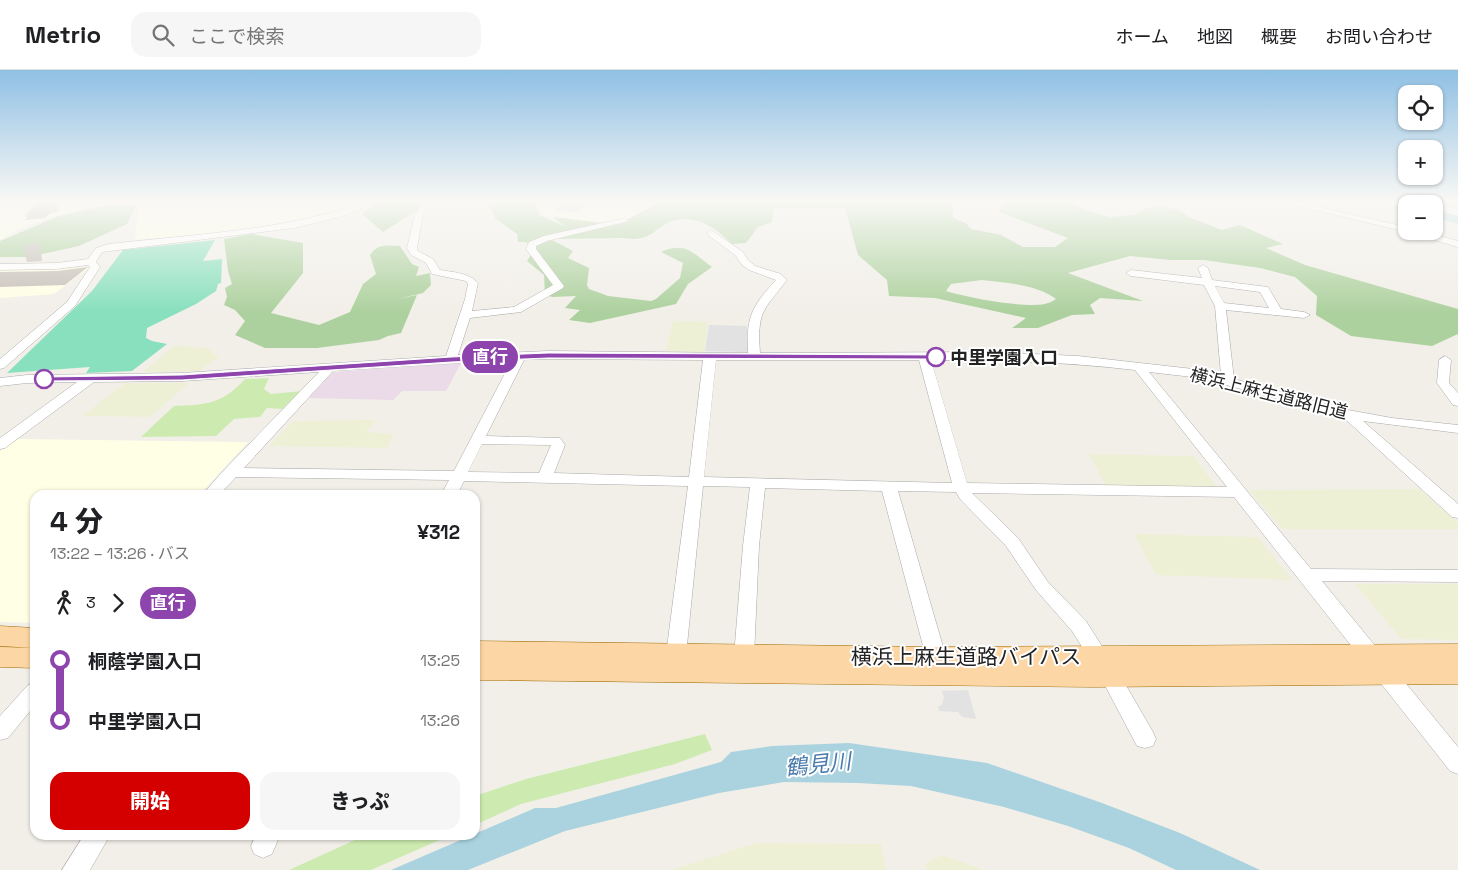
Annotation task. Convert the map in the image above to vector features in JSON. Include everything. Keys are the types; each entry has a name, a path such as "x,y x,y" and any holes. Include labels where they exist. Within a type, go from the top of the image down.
{"main road":[{"path":"0,636 30,638"},
{"name":"横浜上麻生道路バイパス","path":"480,651 936,657 1104,666"},
{"name":"横浜上麻生道路バイパス","path":"480,669 1376,664 1458,654"},
{"path":"0,657 30,658"},
{"name":"横浜上麻生道路バイパス","path":"1376,664 1458,673"}],"street":[{"path":"0,268 57,266 91,262 99,250 109,247 190,237"},
{"path":"414,237 412,248 414,252 430,262 436,272 469,279 473,283 451,359"},
{"path":"465,315 517,310 559,286 531,249 532,244 552,237"},
{"path":"716,237 740,254 744,262 752,268 777,276 782,280 756,310 752,325 754,357"},
{"path":"1445,237 1448,240"},
{"path":"1443,239 1458,244"},
{"path":"0,366 70,304 95,267 91,262"},
{"path":"1203,268 1220,306 1228,380"},
{"path":"1132,273 1264,289 1277,312"},
{"path":"1220,306 1304,314"},
{"path":"452,490 520,356"},
{"name":"横浜上麻生道路旧道","path":"0,382 27,379 182,378 520,356 990,356 1185,371 1228,380 1347,414 1392,422 1458,429"},
{"path":"676,655 710,356"},
{"path":"924,357 961,488 966,496 1012,542 1042,586 1079,626 1145,739"},
{"path":"1458,370 1444,365 1443,383 1458,402"},
{"path":"1139,366 1458,764"},
{"path":"214,490 329,368"},
{"path":"0,445 90,379"},
{"path":"1347,414 1458,512"},
{"path":"477,440 555,441 558,444 545,478"},
{"path":"230,472 696,480 961,488 1239,492"},
{"path":"744,656 758,482"},
{"path":"889,486 936,657"},
{"path":"1305,575 1458,576"},
{"path":"0,731 30,697"},
{"path":"75,870 95,840"}],"shaded area":[{"path":"135,237 163,237 135,240"},
{"path":"90,267 54,294 0,298 0,270"},
{"path":"673,321 708,322 704,352 666,351"},
{"path":"709,325 747,326 749,349 745,352 705,351"},
{"path":"174,346 207,348 219,357 200,371 143,372"},
{"path":"461,363 446,391 402,391 393,400 309,398 333,372"},
{"path":"125,383 189,383 150,417 82,416"},
{"path":"376,420 366,432 393,434 387,448 269,446 293,421"},
{"path":"15,439 248,442 204,490 30,490 30,623 0,622 0,451"},
{"path":"1089,454 1194,456 1218,489 1106,486"},
{"path":"1419,489 1458,523 1458,529 1282,529 1249,490"},
{"path":"1134,534 1258,537 1292,580 1156,575"},
{"path":"1355,584 1458,584 1458,640 1401,639"},
{"path":"968,690 976,719 962,717 958,712 939,711 938,706 942,705 944,697 942,691"},
{"path":"757,843 881,844 886,870 671,870"},
{"path":"942,855 984,870 926,870 925,864"}],"green space":[{"path":"9,237 98,237 79,246 28,257 0,257 0,241"},
{"path":"270,237 303,243 303,273 271,313 319,325 350,312 363,284 376,274 370,255 379,247 400,246 412,264 419,267 416,276 430,273 431,285 423,293 397,299 417,295 401,333 379,340 317,348 265,348 235,335 245,321 235,310 224,305 227,297 225,288 232,284 228,271 224,239"},
{"path":"517,237 643,237 549,239 540,242 552,240 573,251 568,258 589,268 587,285 589,289 608,296 651,301 656,299 680,278 683,263 661,252 669,249 683,248 688,250 712,267 688,284 676,304 590,323 569,320 580,310 565,308 576,296 552,297 545,294 544,275 527,261 536,247 525,242 518,242"},
{"path":"724,237 750,237 746,243 732,244"},
{"path":"853,237 1005,237 1023,247 1055,247 1068,238 1066,237 1268,237 1283,244 1266,248 1305,265 1458,309 1458,334 1432,346 1351,336 1316,315 1317,296 1295,277 1260,268 1204,260 1171,260 1130,256 1068,273 1143,301 1100,298 1090,305 1095,314 1072,315 1038,328 1012,328 1026,318 935,298 889,296 887,280 858,255","holes":["982,280 1011,283 1039,290 1056,299 1045,304 1023,305 968,297 946,291 951,284"]},
{"path":"215,240 203,261 222,259 221,283 218,284 216,291 196,304 147,328 146,338 167,344 132,371 86,373 90,367 7,373 92,291 123,250"},
{"path":"269,378 264,389 271,394 302,391 282,409 267,408 260,417 234,419 216,436 141,437 174,406 213,402 229,394 245,379"},
{"path":"705,734 712,750 675,764 521,804 480,823 480,794 526,779"},
{"path":"355,840 440,840 371,870 289,870"}],"water":[{"name":"鶴見川","path":"849,743 987,763 1102,803 1180,833 1260,870 1176,870 1129,848 1068,826 1004,807 911,786 784,782 719,793 565,831 468,870 391,870 461,840 480,840 480,832 535,808 556,808 721,762 731,752 772,746"}],"building":[{"path":"40,242 42,261 27,262 23,246"},
{"path":"88,267 65,285 0,287 0,272 57,271"}],"bus line":[{"name":"直行","path":"44,379 182,378 451,359 548,355 936,357"}],"place":[{"name":"中里学園入口","path":"936,357"}]}
